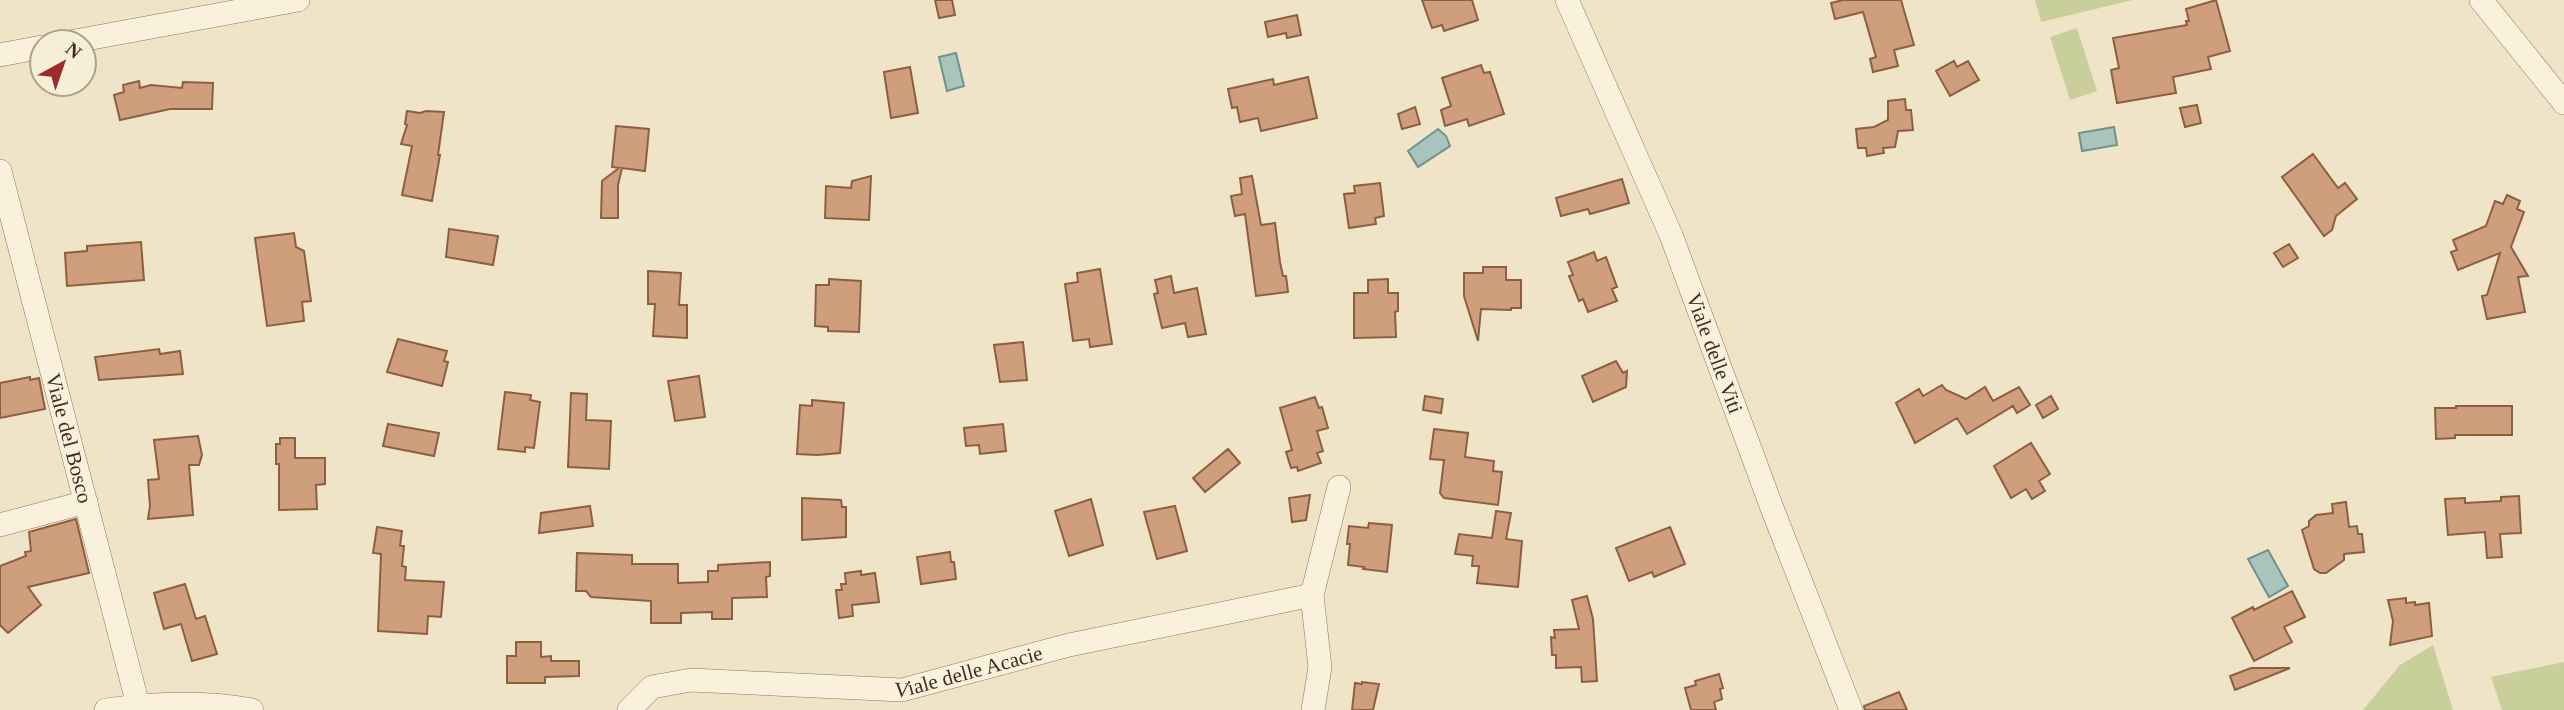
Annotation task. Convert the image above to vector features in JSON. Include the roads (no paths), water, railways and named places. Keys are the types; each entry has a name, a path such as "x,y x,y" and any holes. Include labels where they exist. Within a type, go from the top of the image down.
{"street":[{"path":"98,37 298,0"},
{"name":"Viale delle Viti","path":"1567,0 1671,235 1772,508 1852,710"},
{"path":"2481,0 2564,103"},
{"path":"0,55 28,50"},
{"name":"Viale del Bosco","path":"0,171 138,705"},
{"path":"1313,710 1320,667 1312,595 1339,487"},
{"path":"0,525 86,502"},
{"name":"Viale delle Acacie","path":"629,710 652,687 691,680 902,690 1069,645 1312,595"},
{"path":"106,710 138,705 252,710"}],"water":[{"path":"956,53 964,86 947,91 939,57"},
{"path":"2114,127 2117,145 2082,151 2079,133"},
{"path":"1438,129 1446,136 1450,146 1418,167 1408,151"},
{"path":"2268,550 2288,586 2269,597 2248,559"}]}
